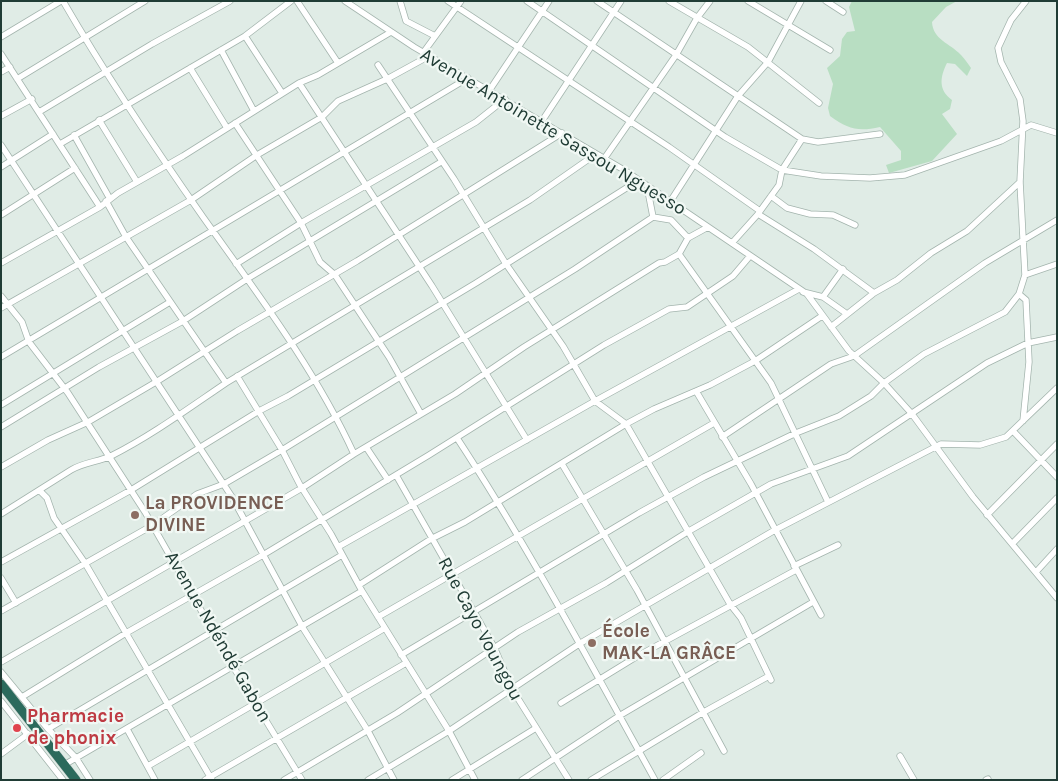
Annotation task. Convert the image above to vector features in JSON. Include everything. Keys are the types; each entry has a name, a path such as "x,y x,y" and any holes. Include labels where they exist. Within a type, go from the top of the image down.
{"highway":[{"path":"1,684 76,780"}],"street":[{"path":"1,37 62,1 191,200 271,313 335,417 354,454"},
{"path":"17,79 84,36 145,1"},
{"path":"39,112 106,71 230,1"},
{"path":"60,144 244,36 291,1"},
{"path":"296,1 338,63"},
{"path":"400,1 399,5 406,21 435,36"},
{"path":"448,1 459,4 518,47 694,165 843,269 874,293"},
{"path":"528,1 715,130 782,170 820,176 904,175 1001,141 1022,130 1035,126 1057,133"},
{"path":"489,91 548,1"},
{"path":"597,1 802,140 818,142 880,134"},
{"path":"542,121 621,1"},
{"path":"669,1 748,47 819,103"},
{"path":"604,159 654,88 697,18 710,1"},
{"path":"748,1 830,50"},
{"path":"670,202 738,96 768,62 801,1"},
{"path":"826,1 843,12"},
{"path":"401,655 538,573 736,460 838,416 871,396 884,383 924,354 1005,312 1019,294 1025,275 1020,182 1023,121 1020,99 1000,62 998,48 1011,20 1026,1"},
{"name":"Avenue Antoinette Sassou Nguesso","path":"348,2 426,54 639,180 801,290 810,298 854,356 884,383 912,414 987,515 1013,543 1057,598"},
{"path":"1,308 191,200 257,155 322,117 338,102 387,80 426,54 435,36 459,4"},
{"path":"1,262 100,207 108,200 168,165 282,93 391,32"},
{"path":"244,36 282,93"},
{"path":"221,50 254,110"},
{"path":"1,54 32,99 100,207"},
{"path":"378,65 595,401 626,424 730,604 741,618 749,638 770,678 702,713 591,780"},
{"path":"1,72 10,67"},
{"path":"190,68 227,128"},
{"path":"1,357 149,271 408,112 468,78"},
{"path":"299,83 367,185 527,440"},
{"path":"1,116 32,99"},
{"path":"236,264 301,223 476,122 505,99"},
{"path":"100,120 137,182"},
{"path":"235,123 301,223 324,267 335,275 356,306 421,414"},
{"path":"1,467 48,440 88,422 156,382 399,236 562,133"},
{"path":"1,166 53,134"},
{"path":"74,135 126,237 226,383"},
{"path":"732,243 779,185 782,170 802,140"},
{"path":"1,145 224,484 303,628 368,732 394,780"},
{"path":"1,514 80,464 110,456 178,416 226,383 530,200 596,154"},
{"path":"1,426 133,348 183,321 247,279 441,162"},
{"path":"1,215 34,196 75,168"},
{"path":"1,562 131,490 200,449 506,264 639,180"},
{"path":"832,326 874,293 897,280 931,253 968,231 1020,182"},
{"path":"647,186 653,217"},
{"path":"771,196 791,209 810,214 832,215 855,226"},
{"path":"1,611 153,525 197,494 224,484 282,450 653,217 671,220 688,238"},
{"path":"722,437 831,364 854,356 910,315 1023,239 1057,220"},
{"path":"1,662 302,488 658,263 665,262 679,254 688,238 708,227"},
{"path":"679,254 780,399 828,502"},
{"path":"22,697 126,633 194,596 388,480 507,407 572,364 669,309 687,308 738,272 750,256"},
{"path":"1025,275 1057,264"},
{"path":"823,297 843,269"},
{"path":"338,547 595,401 801,290 823,297 847,314"},
{"path":"1019,294 1027,302 1028,362 1023,421"},
{"name":"Avenue Ndéndé Gabon","path":"1,296 22,322 29,342 65,388 153,525 234,668 302,780"},
{"path":"1,405 170,302"},
{"path":"64,765 303,628 431,539 498,502 626,424 654,409 696,392 755,361 822,316"},
{"path":"284,780 368,732 494,647 625,571 689,531 780,480 848,456 912,414 953,384 1028,343 1057,337"},
{"path":"238,376 378,617 425,695 449,730 475,780"},
{"path":"368,780 512,690 579,644 775,530 936,446 945,443 986,444 1002,439 1013,431 1057,388"},
{"path":"696,392 756,494 794,568 821,615"},
{"path":"378,617 518,538 646,460 714,423"},
{"path":"1013,431 1057,477"},
{"path":"457,438 498,502 560,609 655,780"},
{"path":"987,515 1057,444"},
{"path":"366,447 388,480"},
{"path":"562,464 645,605 724,751"},
{"name":"Rue Cayo Voungou","path":"396,475 494,647 512,690 570,780"},
{"path":"40,491 47,498 54,518 85,563 107,600 209,779 347,699 406,662"},
{"path":"1013,543 1057,498"},
{"path":"561,703 664,641 838,545"},
{"path":"1036,572 1057,550"},
{"path":"48,729 212,630 342,555"},
{"path":"1,578 16,604"},
{"path":"522,780 619,716 685,679 749,638 813,602"},
{"path":"148,766 385,628"},
{"path":"1,672 48,729 76,758 90,780"},
{"path":"1,700 4,709 28,734 63,780"},
{"path":"452,780 536,728"},
{"path":"128,729 156,780"},
{"path":"1,754 28,734"},
{"path":"663,780 701,753"},
{"path":"900,756 914,780"}],"green space":[{"path":"852,1 957,1 946,7 932,22 933,28 935,33 957,51 971,68 967,76 955,64 947,63 942,78 942,88 952,100 950,109 942,114 957,134 932,161 889,173 886,165 901,160 901,151 880,127 859,129 848,127 830,116 828,108 833,84 827,68 840,56 842,39 847,32 855,31 849,7"}],"place":[{"name":"La PROVIDENCE DIVINE","path":"135,515"},
{"name":"École MAK-LA GRÂCE","path":"592,643"},
{"name":"Pharmacie de phonix","path":"17,728"}]}
